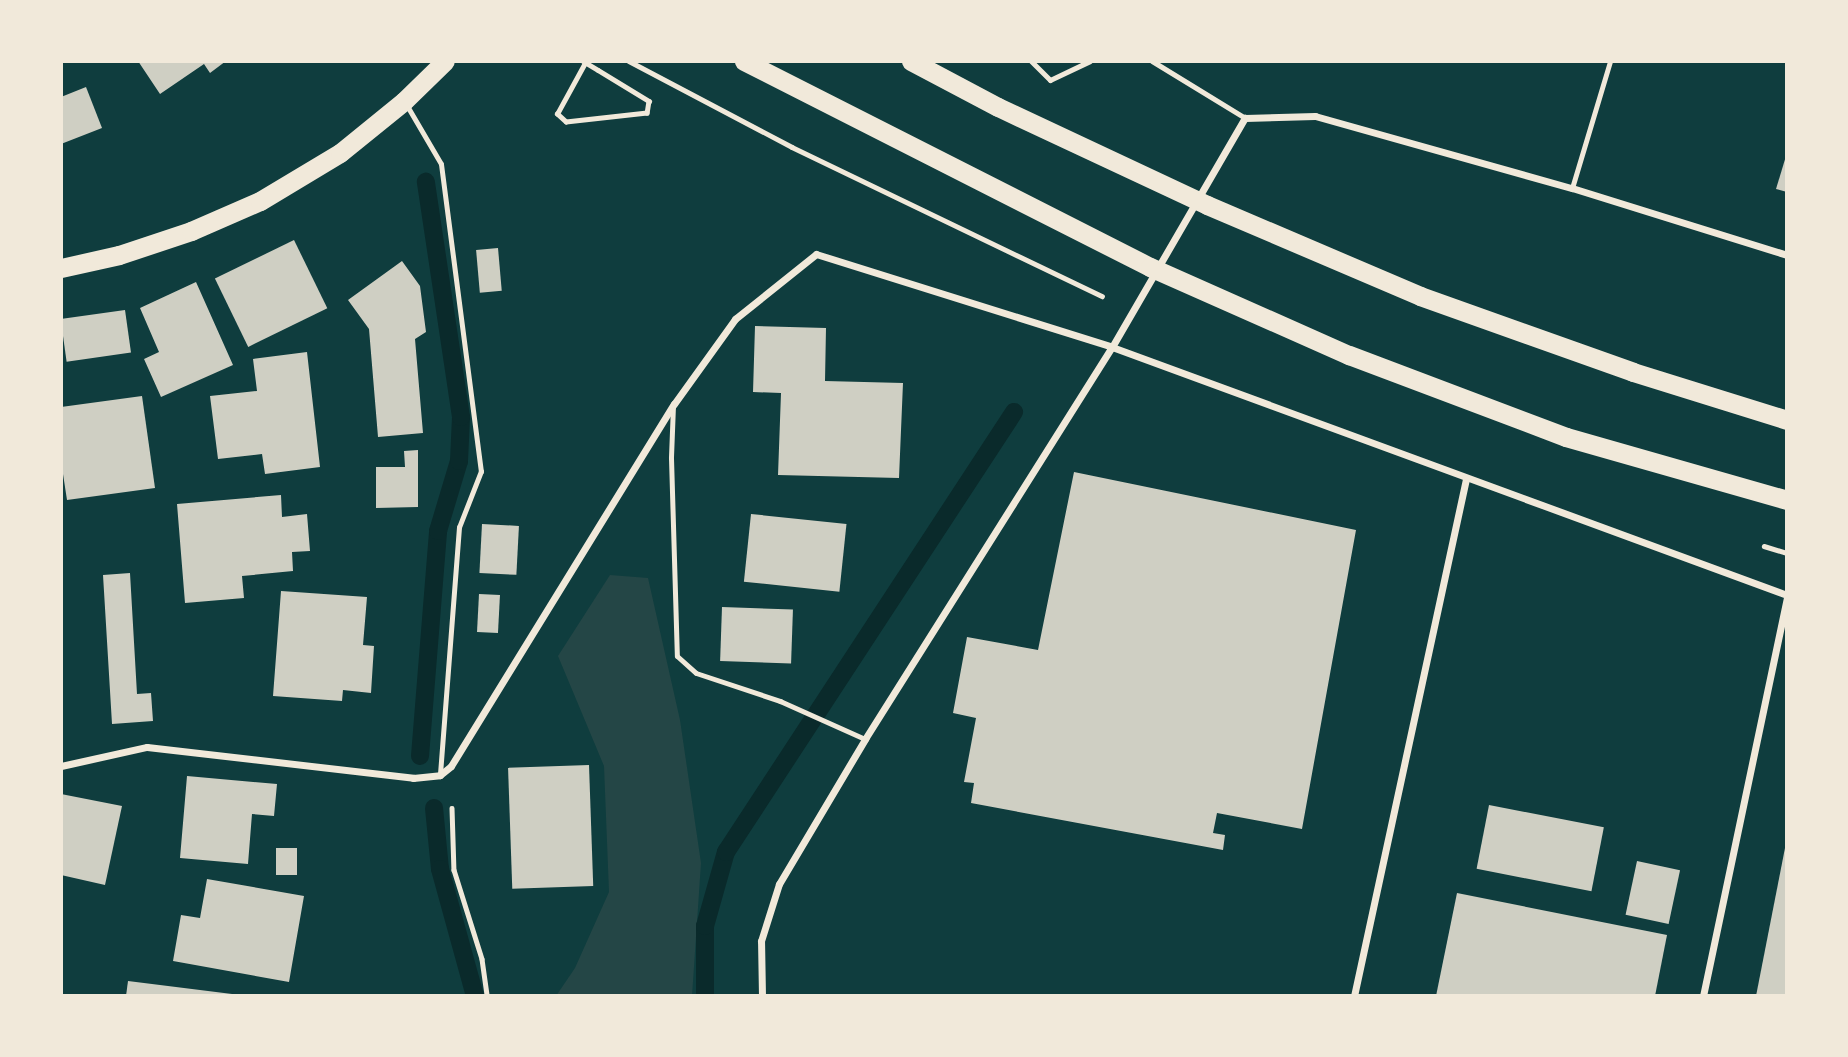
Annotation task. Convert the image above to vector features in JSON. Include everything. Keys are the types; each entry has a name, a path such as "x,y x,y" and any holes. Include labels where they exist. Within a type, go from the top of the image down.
{"highway":[{"path":"61,268 119,255 191,231 260,201 340,153 404,101 445,61"},
{"path":"744,61 1150,267 1349,355 1566,437 1787,500"},
{"path":"911,61 998,107 1208,205 1420,296 1633,372 1787,420"}],"street":[{"path":"762,996 761,942 779,884 865,739 1112,347 1245,118 1315,116 1572,188 1787,255"},
{"path":"61,766 147,747 413,778 440,775 451,766 674,404 735,320 816,254 1112,347 1787,597 1703,996"},
{"path":"1354,996 1466,479"}],"lane":[{"path":"1031,61 1050,80 1090,61"},
{"path":"1152,61 1245,118"},
{"path":"1572,188 1610,61"},
{"path":"404,101 441,164 481,471 459,527 440,775"},
{"path":"674,404 671,458 677,656 696,673 780,701 865,739"}],"path":[{"path":"584,61 649,101 647,113 566,122 557,114 584,61"},
{"path":"451,766 454,870 482,959 487,996"}],"shaded area":[{"path":"610,575 648,578 680,720 701,863 692,996 556,996 575,968 609,892 604,766 558,656"}],"building":[{"path":"138,61 226,61 210,73 204,64 160,94"},
{"path":"86,87 102,128 61,144 61,97"},
{"path":"1787,156 1787,192 1776,189"},
{"path":"294,240 327,308 248,347 215,279"},
{"path":"498,248 502,291 480,293 476,250"},
{"path":"402,261 420,286 426,332 415,339 423,433 378,437 369,329 348,300"},
{"path":"196,282 233,365 161,397 144,359 159,352 140,308"},
{"path":"125,310 131,353 67,362 61,319"},
{"path":"755,326 826,328 825,381 903,383 899,478 778,475 781,393 753,392"},
{"path":"307,352 320,467 265,474 262,454 218,459 210,396 257,391 253,359"},
{"path":"142,396 155,488 67,500 61,461 61,407"},
{"path":"418,450 418,507 376,508 376,467 405,467 404,451"},
{"path":"1074,472 1356,530 1302,829 1217,813 1213,833 1225,835 1223,850 971,803 974,783 964,782 976,718 953,713 967,637 1038,650"},
{"path":"281,495 282,517 307,514 310,551 292,552 293,571 242,576 244,598 185,603 177,504"},
{"path":"751,514 846,524 839,592 744,582"},
{"path":"482,524 519,526 516,575 479,573"},
{"path":"130,573 137,694 151,693 153,721 112,724 103,575"},
{"path":"281,591 367,597 363,645 374,646 371,693 343,690 342,701 273,696"},
{"path":"479,594 500,595 498,633 477,632"},
{"path":"722,607 793,609 791,663 720,661"},
{"path":"589,765 593,886 512,889 508,768"},
{"path":"187,776 277,784 274,816 252,814 248,864 180,858"},
{"path":"61,794 122,806 105,885 61,875"},
{"path":"1489,805 1604,827 1591,891 1477,869"},
{"path":"276,848 297,848 297,875 276,875"},
{"path":"1785,848 1787,996 1756,996"},
{"path":"1637,861 1680,870 1669,924 1626,915"},
{"path":"207,879 304,896 289,982 173,961 181,915 200,918"},
{"path":"1457,893 1667,935 1655,996 1436,996"},
{"path":"128,981 232,994 232,996 126,996"}],"waterway":[{"path":"420,756 438,531 459,461 461,417 426,182"},
{"path":"705,996 705,926 726,852 1014,412"},
{"path":"434,808 440,869 475,996"}]}
